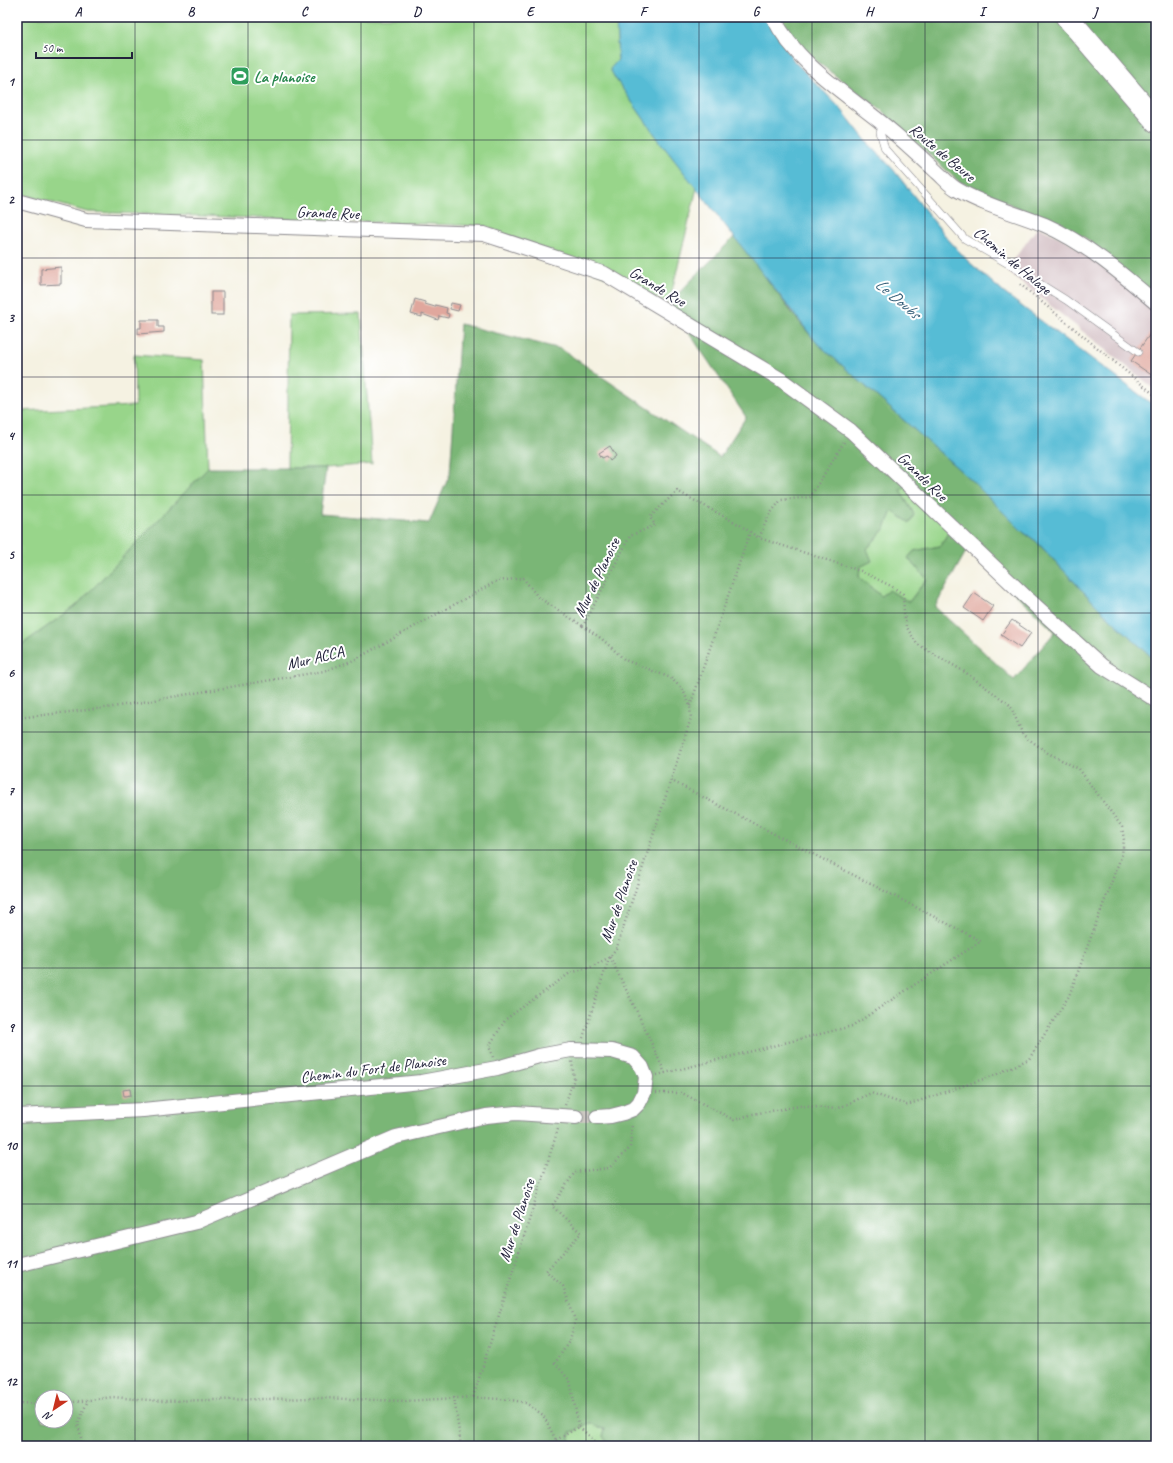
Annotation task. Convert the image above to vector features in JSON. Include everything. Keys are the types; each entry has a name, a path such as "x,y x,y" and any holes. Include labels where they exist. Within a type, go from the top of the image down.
{"main road":[{"path":"1067,17 1156,121"}],"street":[{"name":"Route de Beure","path":"773,17 779,28 799,54 825,79 883,124 956,189 977,200 1046,226 1085,247 1156,303"},
{"name":"Grande Rue","path":"17,201 86,220 484,234 605,274 780,379 851,431 1028,599 1102,666 1156,700"},
{"name":"Chemin du Fort de Planoise","path":"17,1116 143,1110 421,1082 497,1068 539,1056 578,1050 612,1051 633,1057 642,1067 646,1077"},
{"path":"597,1117 611,1116 633,1110 644,1093 646,1077"},
{"path":"17,1265 196,1222 396,1137 486,1116 516,1113 569,1116"}],"lane":[{"name":"Chemin de Halage","path":"883,124 880,132 885,149 965,239 1066,300 1138,352"}],"path":[{"name":"Chemin de Halage","path":"1019,283 1156,396"},
{"path":"759,538 769,515 782,500 810,497 851,431"},
{"name":"Mur de Planoise","path":"473,1397 569,1116 578,1050 610,957 617,947 691,718 690,706 683,690 671,678 625,660 602,639 583,626 630,536 655,525 650,517 677,491 759,538 861,571 904,594 906,626 917,644 965,672 1010,705 1023,735 1048,753 1079,769 1122,827 1124,840 1122,854 1069,996 1029,1059 995,1075 907,1105 871,1093 837,1109 800,1106 752,1114 734,1120 682,1093 644,1093"},
{"name":"Mur de Planoise","path":"690,706 750,532"},
{"name":"Mur ACCA","path":"17,718 113,708 324,671 354,660 497,581 523,578 538,597 583,626"},
{"path":"646,1077 852,1026 981,941 670,780"},
{"path":"610,957 665,1073"},
{"name":"Mur de Planoise","path":"497,1068 489,1046 506,1019 570,973 591,967 610,957"},
{"path":"597,1446 594,1440 579,1427 570,1381 555,1363 570,1340 575,1320 563,1286 546,1271 581,1233 552,1206 575,1172 608,1168 630,1148 633,1110"},
{"path":"74,1402 113,1397 161,1401 320,1398 406,1401 454,1397 512,1400 526,1404 543,1415 556,1440 557,1446"},
{"path":"454,1397 461,1446"},
{"path":"81,1446 81,1437 78,1424 88,1400"},
{"path":"17,1403 34,1404"},
{"path":"556,1440 579,1427"}],"shaded area":[{"path":"1038,227 1067,241 1156,308 1156,390 1006,270"}],"green space":[{"path":"17,17 616,17 618,60 611,69 615,78 661,143 697,188 669,303 485,226 87,212 17,193"},
{"path":"779,17 1156,17 1156,297 1084,237 958,181 881,110 808,55 783,25"},
{"path":"735,236 792,313 816,342 972,481 1023,532 1036,541 1098,607 1156,661 1156,1446 609,1446 603,1436 605,1429 599,1428 591,1423 570,1432 570,1444 559,1446 17,1446 17,648 76,606 208,468 326,468 320,514 429,523 450,474 460,324 561,349 720,457 746,417 669,303","holes":["905,487 950,530 940,546 914,551 908,558 927,579 909,602 889,590 881,596 859,577 860,567 872,561 867,549 885,528 892,511 910,523 914,514 900,490","968,548 1055,632 1014,680 935,607"]},
{"path":"361,314 372,464 326,468 287,468 289,315"},
{"path":"134,355 204,360 208,468 76,606 17,648 17,411 135,406"},
{"path":"905,486 950,530 940,546 914,551 908,558 927,578 909,602 889,590 881,596 859,577 860,567 867,549 885,528 892,510 910,523 914,514 900,490"},
{"path":"591,1423 599,1428 605,1429 603,1436 609,1446 559,1446 570,1444 570,1432"}],"water":[{"name":"Le Doubs","path":"616,17 765,17 794,61 841,109 868,143 892,168 947,238 968,261 1004,293 1156,407 1156,661 1098,607 1036,541 1023,532 972,481 816,342 661,143 615,78 610,69 618,60"}],"building":[{"path":"61,267 61,284 41,285 41,269"},
{"path":"211,292 223,292 223,315 211,315"},
{"path":"415,299 435,307 435,305 447,308 446,313 449,314 448,318 439,316 438,320 422,314 422,317 411,314"},
{"path":"451,303 460,305 458,311 450,309"},
{"path":"141,320 158,320 158,327 164,327 164,332 138,334 138,328 141,328"},
{"path":"1155,327 1156,328 1156,378 1131,361"},
{"path":"610,446 616,456 610,461 607,456 602,458 599,453"},
{"path":"974,593 993,606 983,621 964,608"},
{"path":"1012,620 1031,633 1020,648 1001,635"},
{"path":"130,1089 131,1095 124,1096 123,1090"}],"tunnel":[{"path":"576,1117 597,1117"}],"place":[{"name":"La planoise","path":"240,76"}]}
